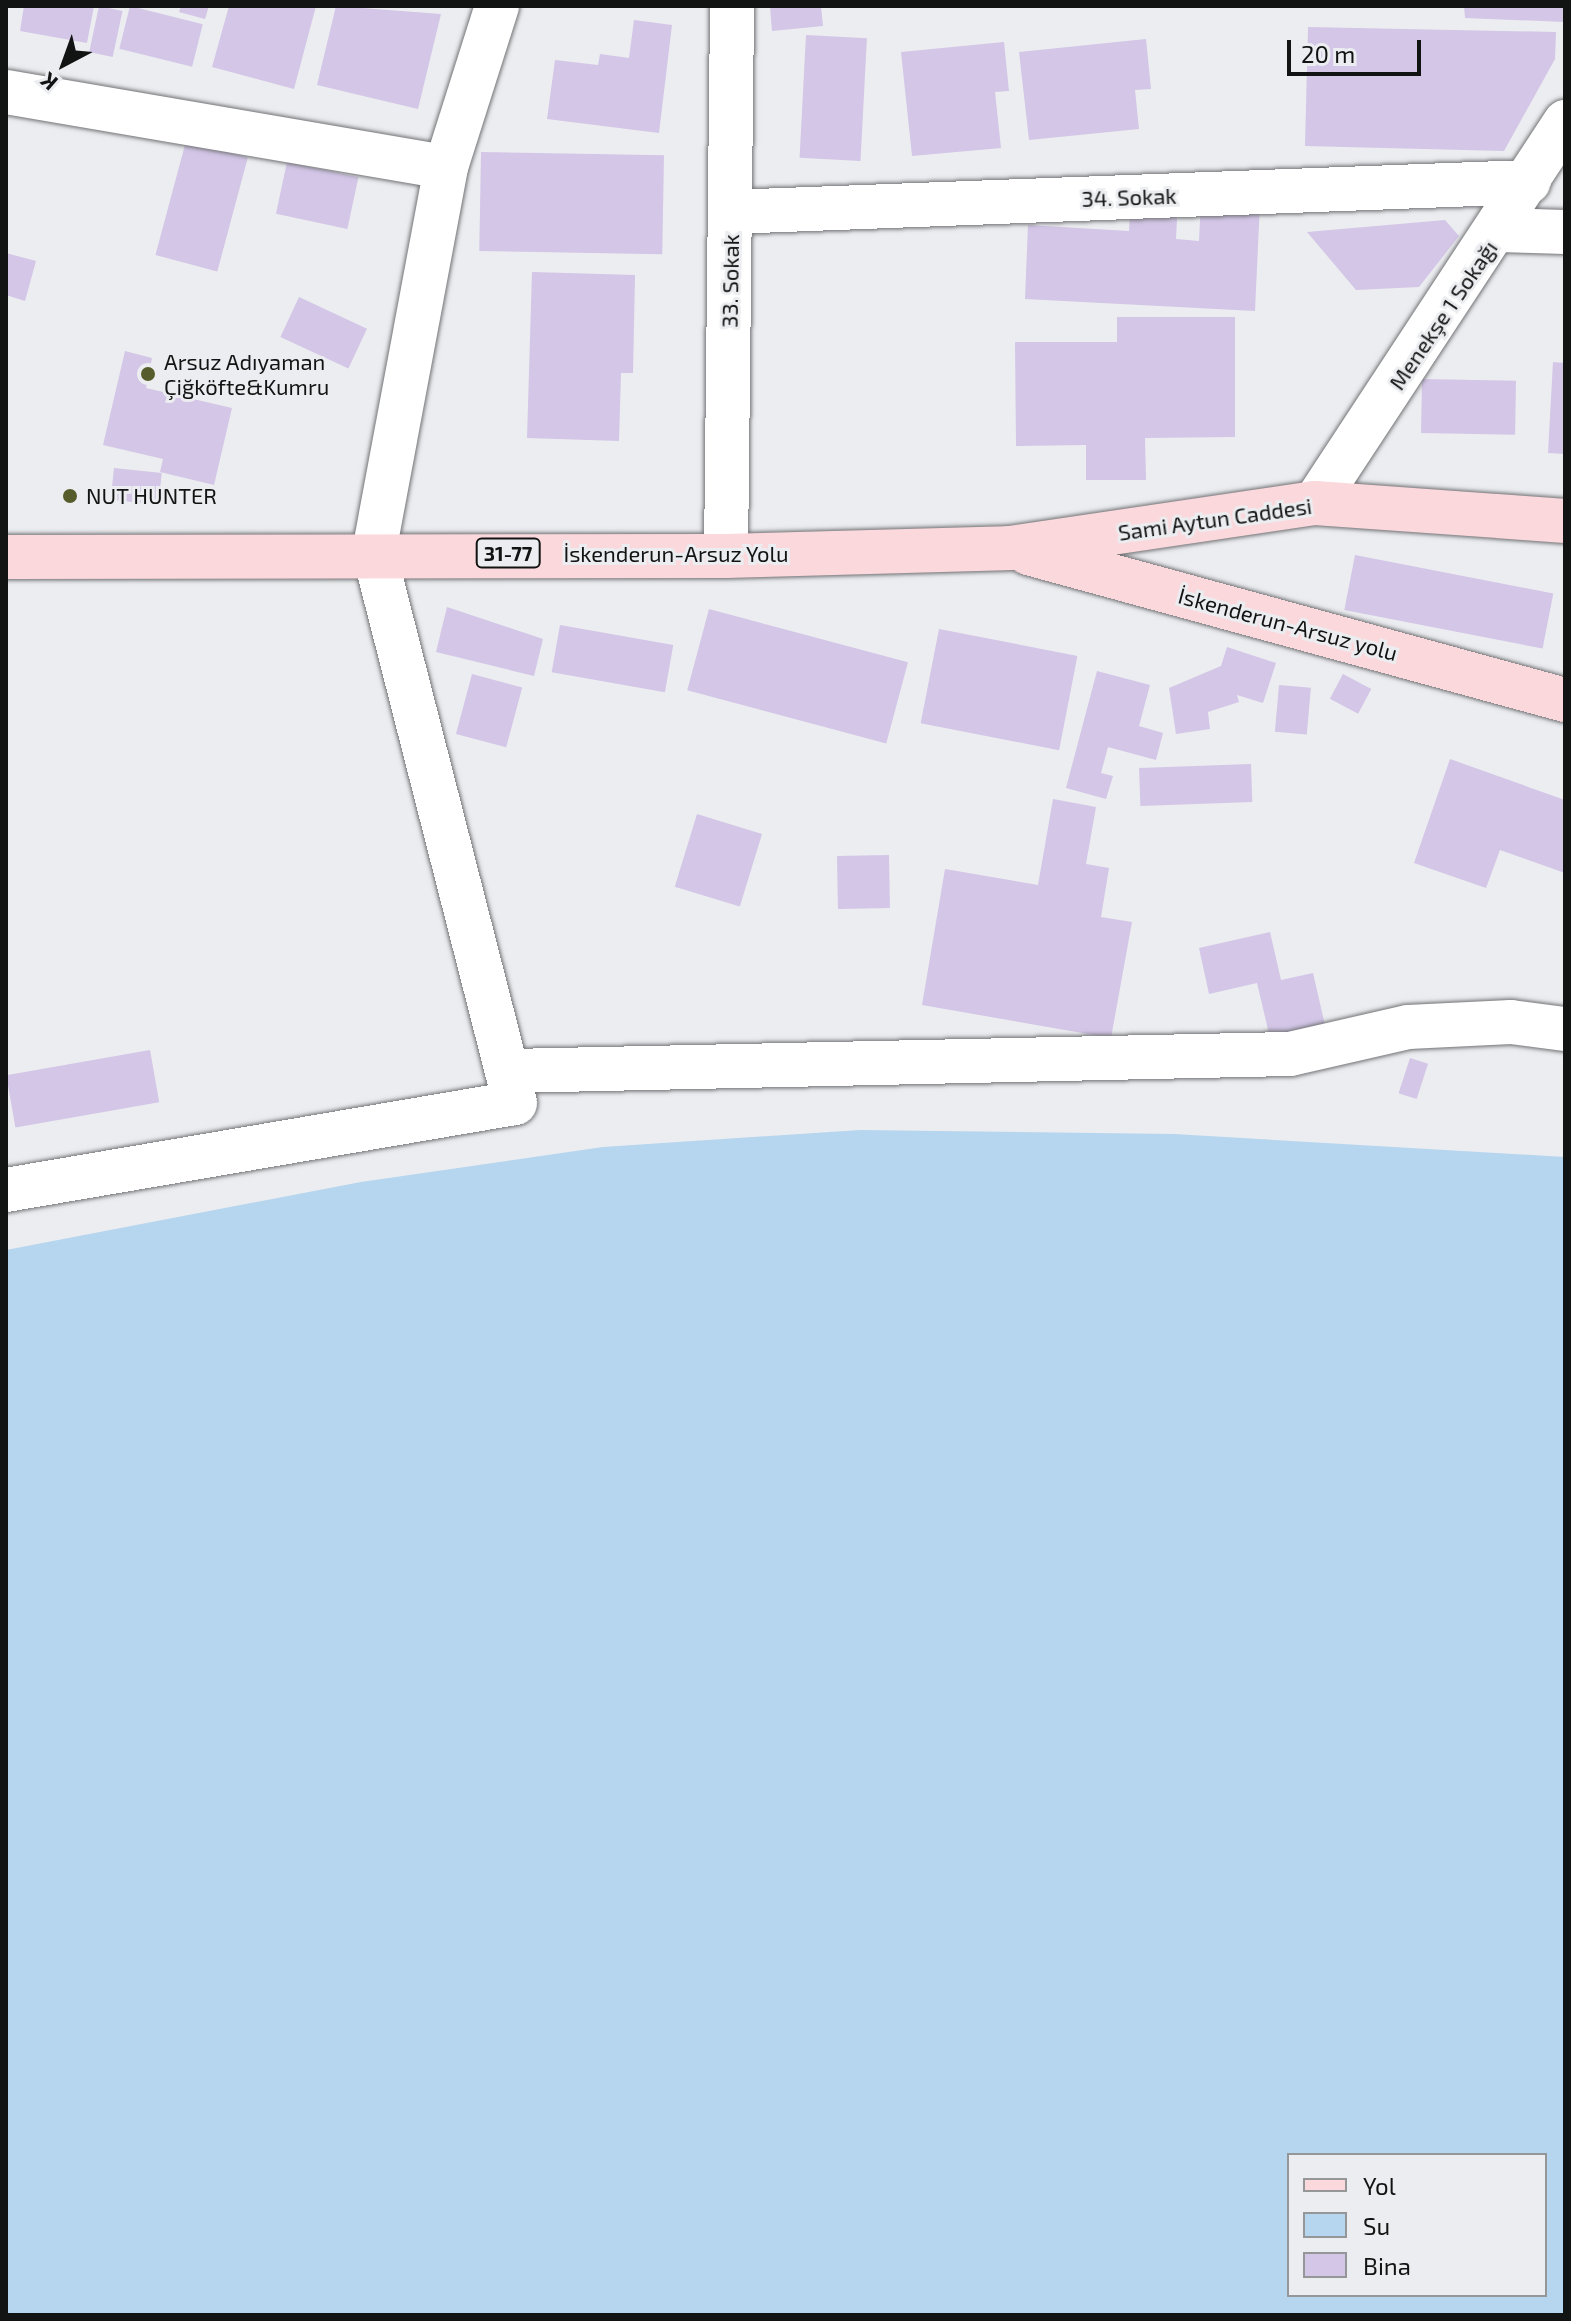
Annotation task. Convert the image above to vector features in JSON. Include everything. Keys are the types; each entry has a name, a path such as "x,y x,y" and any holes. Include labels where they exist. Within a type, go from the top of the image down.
{"main road":[{"name":"Sami Aytun Caddesi","path":"1010,548 1315,503 1565,521"},
{"name":"İskenderun-Arsuz Yolu","path":"6,557 374,552 726,556 1010,548"},
{"name":"İskenderun-Arsuz yolu","path":"1010,548 1565,700"}],"street":[{"path":"6,1190 515,1103 510,1071 374,552 446,167 497,6"},
{"name":"33. Sokak","path":"726,556 732,6"},
{"path":"6,92 446,167"},
{"name":"Menekşe 1 Sokağı","path":"1315,503 1500,230 1565,122"},
{"name":"34. Sokak","path":"730,212 1528,182"},
{"path":"1500,230 1565,232"},
{"path":"510,1071 1290,1054 1408,1027 1511,1022 1565,1029"}],"water":[{"path":"860,1130 1174,1134 1565,1157 1565,2315 6,2315 6,1250 361,1182 603,1147"}],"building":[{"path":"24,6 94,6 87,43 20,31"},
{"path":"99,6 122,11 113,57 89,52"},
{"path":"130,6 203,24 192,67 119,49"},
{"path":"181,6 209,6 205,19 179,12"},
{"path":"229,6 316,6 294,89 212,67"},
{"path":"336,6 441,14 418,109 317,85"},
{"path":"770,6 821,6 823,26 772,31"},
{"path":"1464,6 1565,6 1565,22 1465,18"},
{"path":"634,20 672,25 659,133 547,119 555,60 598,65 600,54 629,58"},
{"path":"1308,27 1556,32 1555,59 1504,151 1305,146"},
{"path":"806,35 867,38 860,161 800,158"},
{"path":"1146,39 1151,89 1135,90 1139,129 1029,140 1019,52"},
{"path":"1004,42 1009,91 995,92 1001,148 912,156 901,52"},
{"path":"186,141 248,158 217,272 155,255"},
{"path":"481,152 664,155 662,254 479,251"},
{"path":"287,162 358,177 347,229 276,214"},
{"path":"1131,197 1178,200 1176,239 1199,241 1201,199 1260,203 1255,311 1025,299 1028,225 1129,231"},
{"path":"1445,220 1459,236 1419,287 1356,290 1307,232"},
{"path":"6,253 36,261 25,301 6,295"},
{"path":"532,272 635,275 633,373 621,373 619,441 527,438"},
{"path":"299,297 367,329 348,369 280,337"},
{"path":"1117,317 1235,317 1235,437 1145,438 1146,480 1086,480 1086,445 1016,446 1015,342 1117,342"},
{"path":"125,351 152,358 146,388 232,408 214,485 160,472 163,459 103,445"},
{"path":"1553,362 1565,363 1565,454 1548,453"},
{"path":"1422,379 1516,381 1515,435 1421,433"},
{"path":"114,468 162,473 158,505 111,500"},
{"path":"1355,555 1553,594 1543,649 1344,610"},
{"path":"447,607 543,639 534,676 436,652"},
{"path":"709,609 908,662 886,743 687,690"},
{"path":"560,625 673,645 665,692 552,672"},
{"path":"939,629 1077,656 1059,750 921,723"},
{"path":"1227,647 1276,663 1263,703 1237,695 1239,702 1208,712 1210,729 1176,734 1169,688 1221,666"},
{"path":"1097,671 1150,685 1139,726 1163,733 1156,760 1108,747 1101,773 1113,776 1106,799 1066,788"},
{"path":"472,674 522,687 506,747 456,734"},
{"path":"1343,674 1371,689 1358,714 1330,699"},
{"path":"1279,685 1311,688 1307,735 1275,732"},
{"path":"1450,759 1565,800 1565,873 1500,850 1486,888 1414,863"},
{"path":"1251,764 1252,802 1140,806 1139,768"},
{"path":"1053,799 1096,807 1086,864 1109,868 1101,917 1132,922 1111,1038 922,1005 945,869 1038,885"},
{"path":"697,814 762,834 740,907 675,887"},
{"path":"889,855 890,908 838,909 837,856"},
{"path":"1270,932 1281,980 1313,973 1325,1025 1270,1038 1257,983 1209,994 1199,948"},
{"path":"150,1050 159,1102 15,1128 6,1075"},
{"path":"1410,1058 1428,1064 1417,1099 1399,1093"}],"place":[{"name":"Arsuz Adıyaman Çiğköfte&Kumru","path":"148,374"},
{"name":"NUT HUNTER","path":"70,496"}]}
